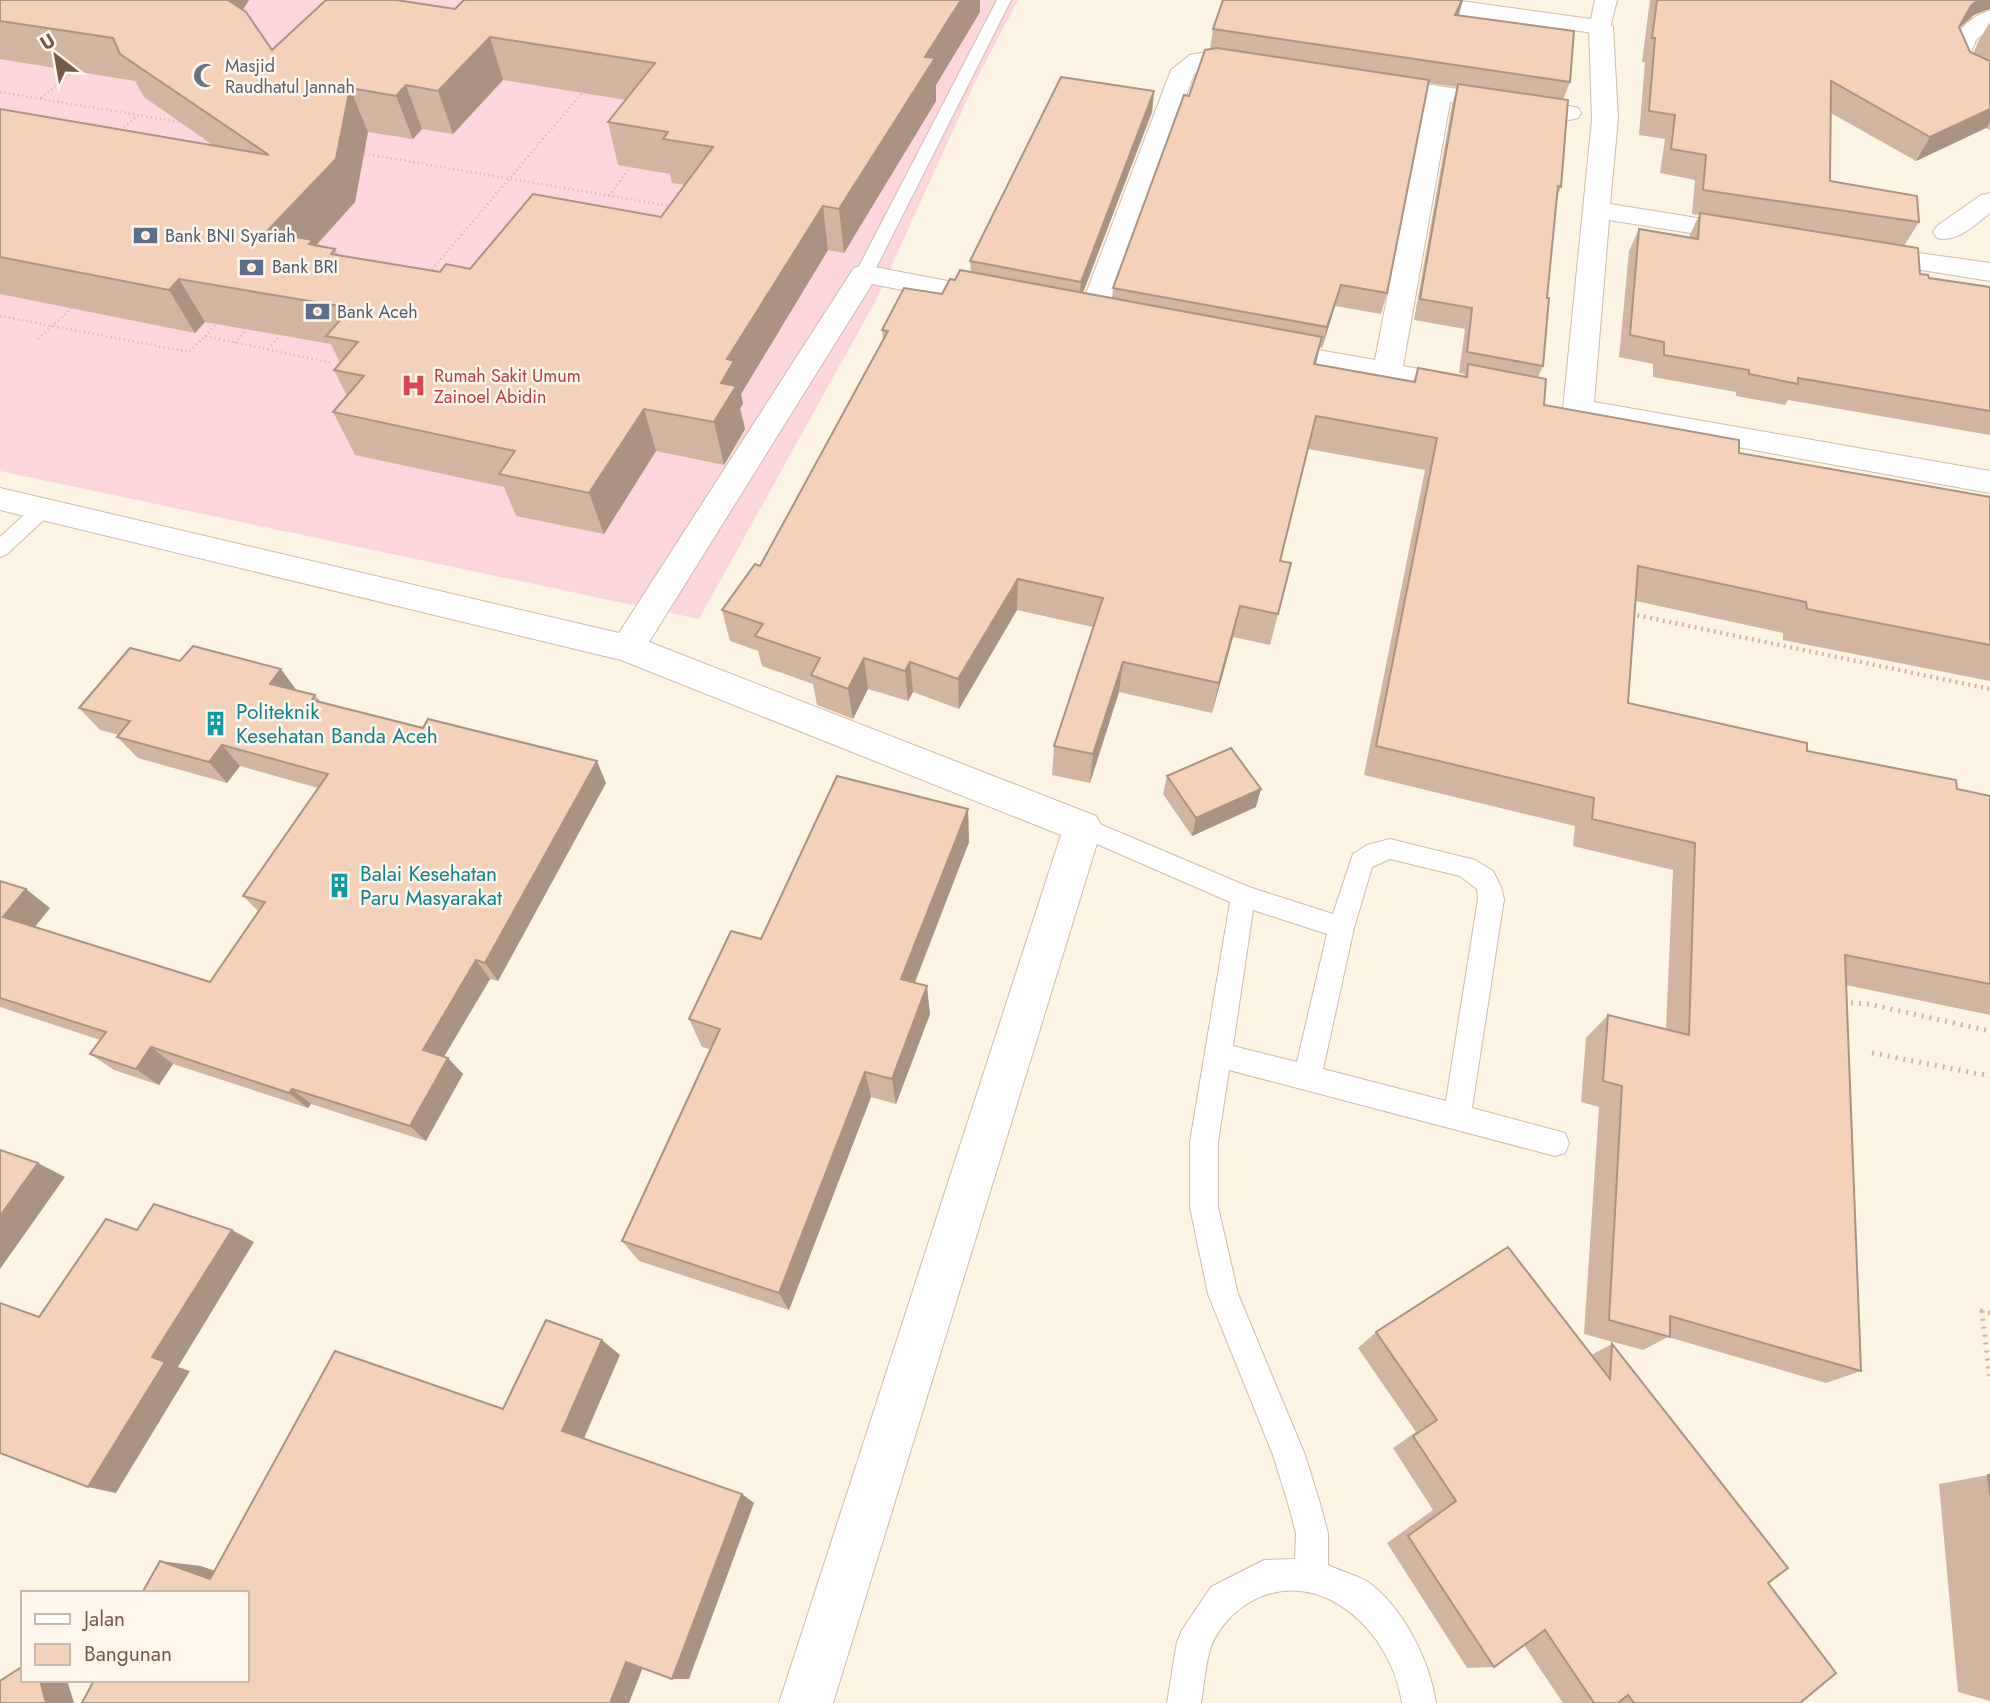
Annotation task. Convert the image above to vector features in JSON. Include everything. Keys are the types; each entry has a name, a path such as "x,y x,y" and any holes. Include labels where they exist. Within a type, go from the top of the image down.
{"street":[{"path":"1403,0 1601,27"},
{"path":"1606,0 1601,27 1605,119 1578,409 1990,482"},
{"path":"1990,18 1972,29 1963,40 1959,52 1967,70 1990,83"},
{"path":"1091,317 1182,69 1198,60 1214,59 1278,69"},
{"path":"1345,79 1569,113"},
{"path":"1387,373 1439,93"},
{"path":"1947,232 1990,201"},
{"path":"1597,210 1771,238"},
{"path":"1838,249 1990,272"},
{"path":"627,648 864,274 1015,303"},
{"path":"1239,345 1496,393"},
{"path":"0,499 627,648 1083,827 806,1703"}],"lane":[{"path":"864,274 1003,0"},
{"path":"0,549 43,509"},
{"path":"1083,827 1243,896 1341,928"},
{"path":"1307,1078 1341,928 1362,861 1376,852 1390,849 1466,867 1484,879 1491,898 1457,1118"},
{"path":"1243,896 1204,1142 1204,1207 1223,1294 1289,1455 1303,1500 1312,1533 1311,1575"},
{"path":"1217,1054 1555,1143"},
{"path":"1182,1701 1194,1642 1223,1599 1264,1576 1311,1575 1356,1594 1392,1631 1416,1681 1419,1703"}],"path":[{"path":"40,99 74,71"},
{"path":"1,93 187,123"},
{"path":"421,283 582,93"},
{"path":"110,139 138,116"},
{"path":"349,151 682,208"},
{"path":"353,162 362,153"},
{"path":"609,196 630,167"},
{"path":"38,339 73,307"},
{"path":"0,316 189,352 220,320"},
{"path":"235,343 246,330"},
{"path":"205,336 332,363"},
{"path":"268,349 281,336"},
{"path":"1619,611 1990,689"},
{"path":"1861,662 1867,656"},
{"path":"1834,1002 1868,1004 1990,1031"},
{"path":"1872,1053 1990,1076"},
{"path":"1990,1313 1982,1311 1990,1381"}],"shaded area":[{"name":"Rumah Sakit Umum Zainoel Abidin","path":"0,0 1018,0 976,80 875,302 699,619 0,471"}],"building":[{"path":"0,0 228,0 246,12 272,50 326,0 396,0 455,9 464,0 961,0 925,57 935,58 839,209 823,206 727,359 734,361 721,383 736,386 714,422 644,409 589,493 499,474 515,451 333,412 364,376 334,370 358,342 326,336 351,308 179,279 169,290 0,257 0,109 269,155 120,54 113,38 0,21","holes":["490,37 655,63 608,122 668,132 663,139 713,147 661,217 533,194 470,269 446,264 440,272 331,254 335,249 309,244 313,240 266,232 336,159 350,88 396,96 406,85 438,91"]},
{"path":"1223,0 1462,0 1455,15 1574,31 1570,82 1213,29"},
{"path":"1657,0 1978,0 1971,6 1959,27 1970,52 1990,61 1990,109 1930,137 1831,81 1830,181 1917,196 1919,222 1703,190 1706,155 1671,149 1675,115 1649,111 1655,38 1652,38"},
{"path":"1217,48 1429,80 1387,293 1341,285 1327,327 1113,288 1184,95 1189,96 1205,50"},
{"path":"1061,77 1154,91 1081,282 970,261"},
{"path":"1458,84 1568,100 1561,187 1558,186 1547,298 1543,366 1467,352 1472,308 1420,299"},
{"path":"1700,213 1918,248 1920,274 1928,275 1929,278 1990,287 1990,411 1798,378 1798,384 1749,374 1749,370 1664,355 1664,342 1630,335 1639,229 1698,239"},
{"path":"960,270 1322,337 1314,364 1415,382 1418,368 1467,377 1468,364 1546,379 1544,405 1739,440 1739,453 1990,497 1990,645 1807,609 1806,602 1638,566 1628,703 1807,743 1807,751 1956,780 1957,789 1990,796 1990,984 1845,955 1861,1371 1670,1316 1670,1337 1609,1320 1622,1086 1603,1081 1608,1015 1689,1035 1695,843 1592,819 1594,798 1376,746 1437,438 1316,416 1280,561 1291,563 1278,614 1240,606 1219,683 1123,662 1093,754 1054,746 1103,598 1018,579 958,679 910,662 905,671 864,658 848,689 811,675 820,658 755,636 763,624 722,610 755,564 760,566 888,331 882,330 904,288 942,294 950,279 955,280"},
{"path":"193,646 281,669 270,684 315,695 312,700 423,728 428,719 597,761 485,963 476,960 423,1050 448,1058 410,1126 292,1089 289,1093 151,1047 136,1069 90,1054 106,1032 0,998 0,881 26,889 3,917 210,982 265,902 243,896 328,774 222,745 209,762 117,737 130,721 79,708 130,648 180,661"},
{"path":"1231,748 1261,789 1196,818 1167,776"},
{"path":"837,776 968,809 901,979 927,986 892,1079 865,1072 779,1293 622,1241 720,1029 689,1019 731,931 761,939"},
{"path":"0,1150 38,1163 0,1216"},
{"path":"154,1204 232,1230 152,1357 165,1362 88,1487 0,1453 0,1303 39,1317 106,1219 137,1230"},
{"path":"1508,1247 1610,1379 1612,1344 1788,1568 1768,1583 1836,1673 1800,1703 1634,1703 1628,1695 1618,1703 1594,1703 1545,1630 1494,1667 1408,1536 1456,1501 1413,1436 1437,1420 1376,1332"},
{"path":"546,1320 602,1340 562,1431 742,1494 672,1679 626,1662 610,1703 82,1703 93,1682 248,1682 248,1591 143,1591 160,1561 210,1579 335,1351 503,1409"},
{"path":"21,1667 21,1682 41,1682 46,1703 0,1703 0,1681"}],"place":[{"name":"Masjid Raudhatul Jannah","path":"205,76"},
{"name":"Bank BNI Syariah","path":"145,236"},
{"name":"Bank BRI","path":"252,267"},
{"name":"Bank Aceh","path":"317,312"},
{"name":"Rumah Sakit Umum Zainoel Abidin","path":"414,386"},
{"name":"Politeknik Kesehatan Banda Aceh","path":"216,724"},
{"name":"Balai Kesehatan Paru Masyarakat","path":"340,886"}]}
